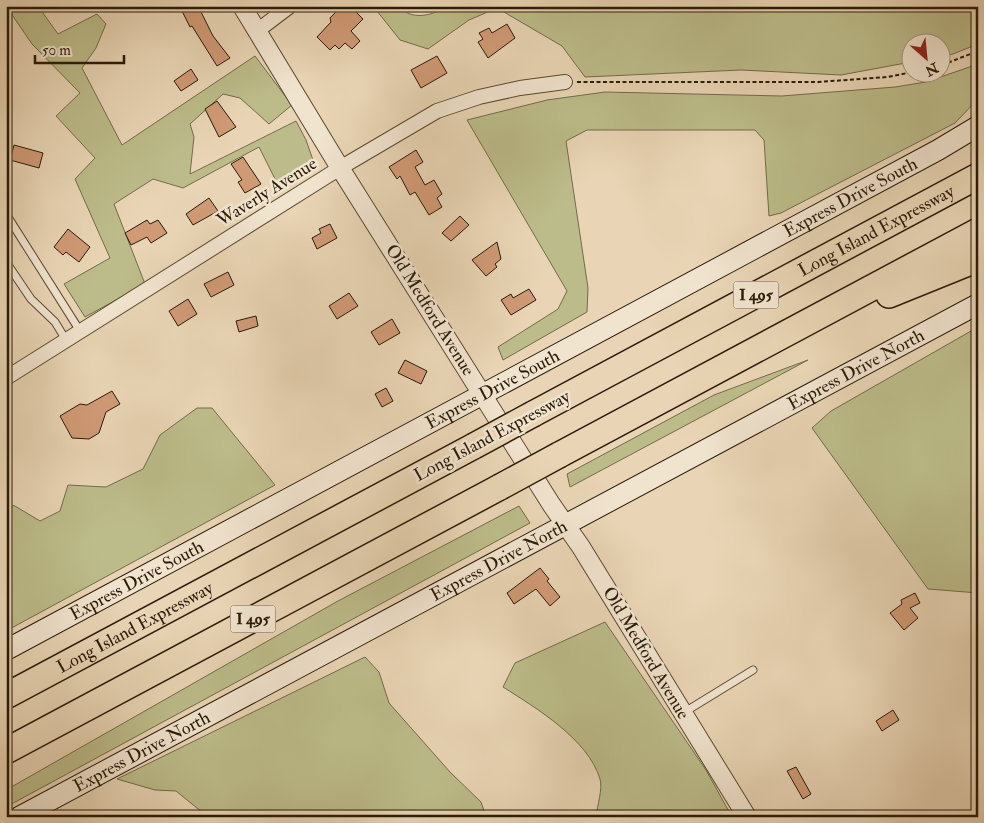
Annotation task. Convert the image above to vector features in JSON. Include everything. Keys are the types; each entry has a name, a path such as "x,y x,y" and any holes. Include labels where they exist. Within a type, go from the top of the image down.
{"highway":[{"path":"871,233 978,159"},
{"name":"Long Island Expressway","path":"6,696 978,176"},
{"name":"I 495","path":"6,751 978,231"},
{"path":"755,351 978,259"}],"main road":[{"name":"Express Drive South","path":"6,650 978,126"},
{"name":"Express Drive North","path":"18,817 978,304"}],"street":[{"name":"Old Medford Avenue","path":"242,6 340,168 747,817"},
{"path":"257,31 290,6"},
{"name":"Waverly Avenue","path":"6,378 340,168 437,111 479,97 520,88 565,82"}],"lane":[{"path":"6,214 80,331"},
{"path":"6,262 31,299 55,322 66,340"},
{"path":"683,713 753,670"}],"path":[{"path":"952,61 978,51"},
{"path":"565,82 818,82 888,77 902,74"}],"green space":[{"path":"6,6 38,6 58,34 97,14 106,24 96,48 82,68 122,145 255,56 292,105 269,124 240,98 223,94 190,124 194,137 190,174 296,121 306,140 313,160 279,187 259,147 183,188 153,179 114,204 145,284 85,317 64,284 110,258 75,179 95,158 56,116 80,93 32,44"},
{"path":"373,6 398,6 409,14 422,15 435,12 447,6 978,6 978,44 952,54 952,32 902,32 902,64 841,75 741,70 585,77 562,46 497,8 469,20 428,49 400,40"},
{"path":"978,64 978,99 955,123 781,213 769,216 764,140 755,130 587,130 566,141 588,288 587,312 503,360 498,347 558,309 567,291 467,120 547,100 605,92 782,96 895,87 926,82 952,82 952,73"},
{"path":"978,327 978,593 928,589 812,428 831,411"},
{"path":"808,360 570,487 567,474 714,395"},
{"path":"197,408 212,408 275,485 6,631 6,504 15,506 40,521 60,511 68,485 106,487 143,469 160,435"},
{"path":"519,506 530,523 6,807 6,790 338,601"},
{"path":"605,622 706,770 732,817 596,817 601,783 594,764 573,738 559,726 503,687 515,663"},
{"path":"365,657 379,672 389,703 450,772 481,802 486,817 208,817 176,791 155,790 117,779"}],"building":[{"path":"191,6 198,6 213,36 230,58 217,66 192,26 190,27 182,11"},
{"path":"340,8 347,12 352,8 363,19 351,31 360,41 352,49 345,43 339,49 335,45 330,50 317,37 331,22 330,18"},
{"path":"507,24 515,38 488,58 478,42 483,39 479,33 489,28 492,33"},
{"path":"437,56 447,73 421,88 411,70"},
{"path":"191,69 198,80 181,91 174,81"},
{"path":"217,101 236,127 219,137 205,109"},
{"path":"14,145 43,153 39,168 10,160"},
{"path":"416,150 423,162 415,167 425,185 434,180 442,194 437,198 442,207 429,215 415,192 410,195 400,176 397,179 389,167"},
{"path":"243,157 261,184 245,193 238,182 242,180 231,164"},
{"path":"209,198 218,211 193,225 186,214"},
{"path":"460,216 469,225 451,241 442,233"},
{"path":"147,220 150,224 158,220 167,233 151,243 147,237 131,245 125,233"},
{"path":"330,224 337,238 317,249 312,238 321,233 319,229"},
{"path":"68,229 90,247 79,262 66,252 63,255 54,247"},
{"path":"497,242 501,259 495,264 497,267 486,276 472,260"},
{"path":"228,272 234,285 211,297 204,284"},
{"path":"529,289 536,300 511,315 501,300 511,294 513,298"},
{"path":"349,293 358,306 337,319 329,306"},
{"path":"188,299 197,314 178,326 169,311"},
{"path":"256,316 258,326 239,332 236,321"},
{"path":"392,319 400,333 379,345 371,332"},
{"path":"405,360 427,371 421,384 398,373"},
{"path":"386,388 393,401 382,407 375,394"},
{"path":"112,391 120,404 106,412 99,433 89,439 72,438 60,416 80,404 87,405"},
{"path":"540,568 549,579 547,581 560,597 550,606 536,589 514,604 507,593"},
{"path":"915,593 920,603 910,608 918,618 904,630 890,613 902,604 901,600"},
{"path":"893,710 899,720 882,731 876,721"},
{"path":"796,767 811,794 803,799 787,771"}]}
